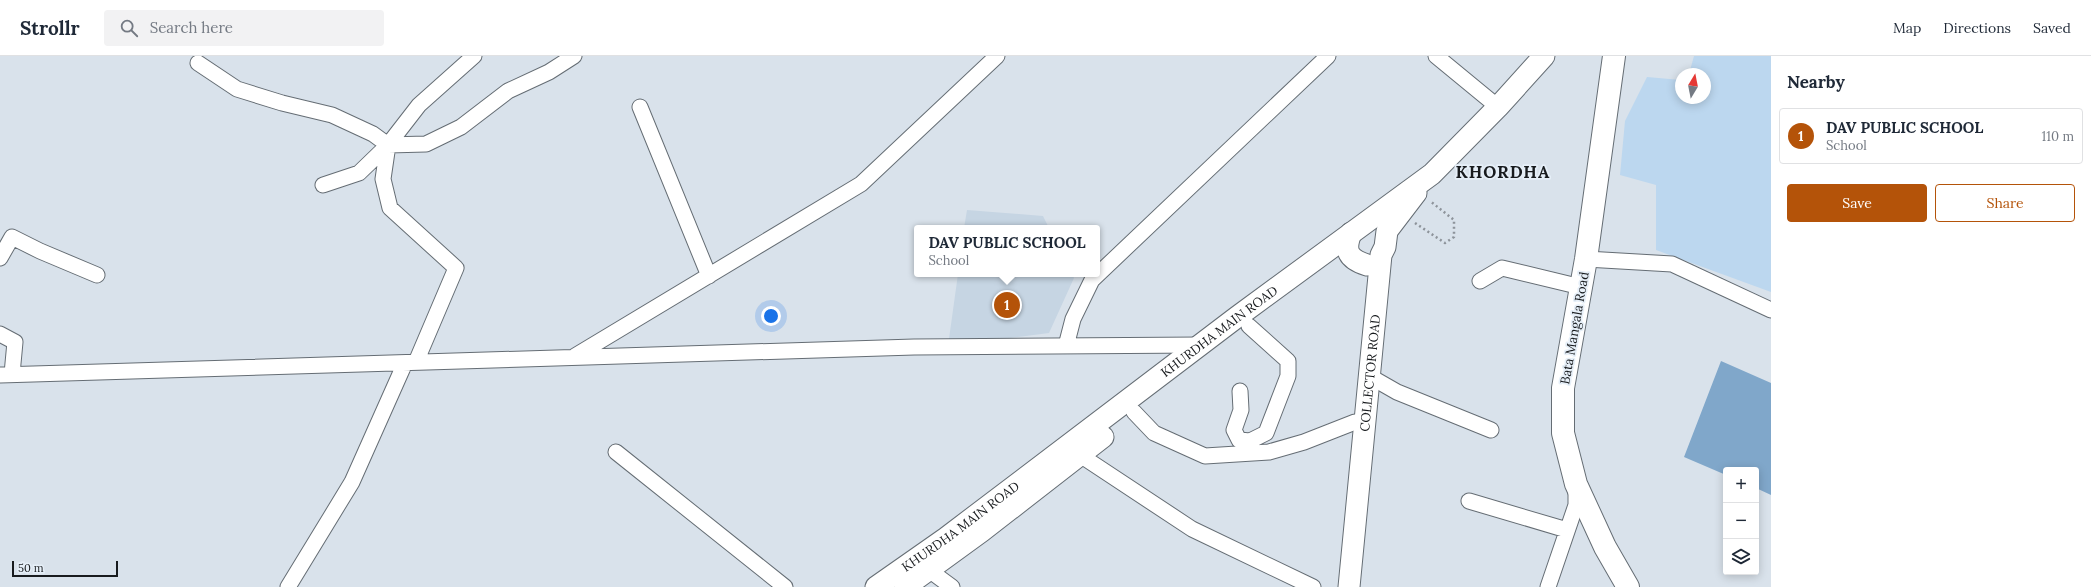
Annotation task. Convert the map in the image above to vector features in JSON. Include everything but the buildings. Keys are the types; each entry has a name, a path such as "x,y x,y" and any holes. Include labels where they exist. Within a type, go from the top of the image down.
{"main road":[{"name":"KHURDHA MAIN ROAD","path":"905,587 1249,326 1355,235 1432,174 1498,107 1544,56"},
{"name":"Bata Mangala Road","path":"1614,56 1590,259 1577,388 1575,431 1587,485 1642,587"},
{"name":"Bata Mangala Road","path":"1620,56 1590,259 1581,287 1563,388 1563,433 1576,484 1605,547 1628,587"},
{"name":"COLLECTOR ROAD","path":"1338,587 1374,260 1385,247 1387,231 1432,174"},
{"path":"1374,260 1355,261 1355,235 1378,224 1387,231"},
{"name":"KHURDHA MAIN ROAD","path":"876,587 946,538 1201,344 1355,235"},
{"name":"COLLECTOR ROAD","path":"1349,587 1369,376 1374,260"}],"street":[{"path":"323,185 358,173 388,144 419,105 474,56"},
{"path":"198,63 236,89 282,103 332,115 373,134 388,144 426,144 461,127 508,91 549,72 574,56"},
{"path":"573,358 861,184 997,56"},
{"path":"1100,272 1328,56"},
{"path":"1436,56 1498,107"},
{"path":"640,107 709,276"},
{"path":"288,587 352,482 456,268 390,208 383,179 388,144"},
{"path":"0,258 12,237 40,251 97,274"},
{"path":"1590,259 1672,264 1771,310"},
{"path":"1480,281 1502,268 1581,287"},
{"path":"1066,346 1074,319 1092,280 1095,277"},
{"path":"1240,391 1241,410 1234,430 1240,440 1250,441 1266,433 1288,376 1288,361 1249,326"},
{"path":"0,334 15,342 6,375 914,347 1201,344"},
{"path":"1369,376 1397,392 1491,430"},
{"path":"1134,412 1154,433 1205,456 1268,452 1304,442 1355,422"},
{"path":"616,452 785,587"},
{"path":"1080,455 1192,528 1313,587"},
{"path":"1548,587 1576,505 1576,484"},
{"path":"1469,501 1567,530"},
{"path":"929,570 952,587"}],"path":[{"path":"1401,213 1445,243 1454,237 1454,220 1426,197"}],"shaded area":[{"path":"1694,56 1771,56 1771,292 1656,250 1656,185 1620,175 1625,121 1647,77 1675,79 1675,104 1711,104 1711,68 1691,68"},
{"path":"967,210 1043,216 1048,225 964,225"},
{"path":"958,277 1074,277 1049,333 948,346"},
{"path":"1721,361 1771,383 1771,495 1759,489 1759,467 1723,467 1723,474 1684,457"}],"place":[{"name":"DAV PUBLIC SCHOOL","path":"1007,305"}],"district":[{"name":"KHORDHA","path":"1503,172"}]}
